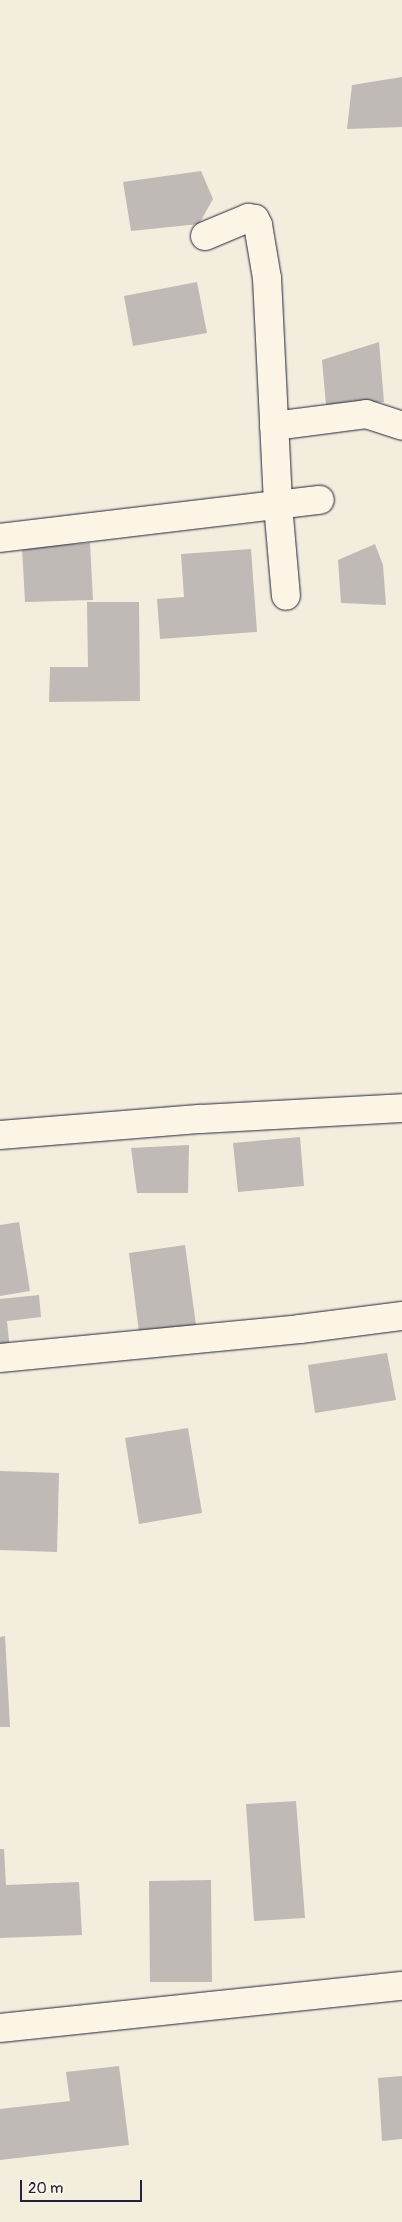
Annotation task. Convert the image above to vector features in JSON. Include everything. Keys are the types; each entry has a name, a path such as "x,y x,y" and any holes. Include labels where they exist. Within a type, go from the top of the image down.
{"street":[{"path":"205,236 248,218 255,219 258,225 267,278 278,504 286,596"},
{"path":"274,426 366,414 402,426"},
{"path":"0,538 320,500"},
{"path":"0,1135 201,1118 402,1108"},
{"path":"0,1358 300,1329 402,1316"},
{"path":"0,2028 402,1986"}],"building":[{"path":"402,77 402,127 347,129 352,85"},
{"path":"201,171 213,199 199,224 131,231 123,182"},
{"path":"197,282 207,333 133,346 124,296"},
{"path":"379,342 384,402 326,405 322,360"},
{"path":"90,543 93,600 25,602 22,547"},
{"path":"375,544 383,565 386,605 341,603 338,560"},
{"path":"251,549 257,632 160,639 157,599 184,597 181,554"},
{"path":"87,602 139,602 140,701 49,702 50,667 88,667"},
{"path":"300,1137 304,1186 238,1192 233,1143"},
{"path":"189,1145 188,1193 137,1193 131,1148"},
{"path":"19,1222 30,1291 0,1296 0,1225"},
{"path":"185,1245 196,1325 139,1332 129,1253"},
{"path":"39,1295 41,1317 7,1321 10,1350 0,1351 0,1299"},
{"path":"387,1353 396,1400 315,1413 308,1365"},
{"path":"188,1428 202,1513 139,1524 125,1438"},
{"path":"0,1471 59,1473 57,1552 0,1550"},
{"path":"5,1636 10,1727 0,1727 0,1637"},
{"path":"296,1801 305,1918 254,1921 246,1804"},
{"path":"0,1849 4,1849 6,1885 79,1882 82,1935 0,1938"},
{"path":"211,1880 212,1982 150,1982 149,1881"},
{"path":"119,2066 129,2145 0,2160 0,2109 70,2101 66,2072"},
{"path":"402,2076 402,2139 382,2141 378,2078"}]}
